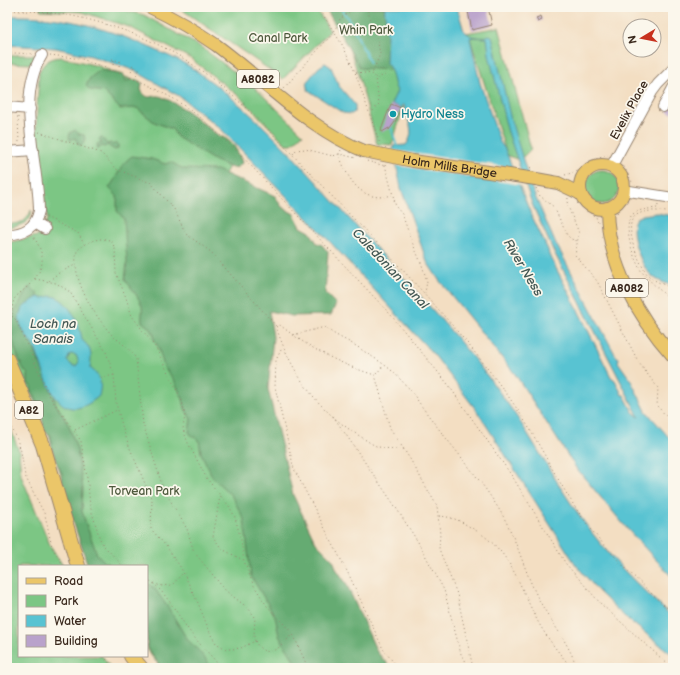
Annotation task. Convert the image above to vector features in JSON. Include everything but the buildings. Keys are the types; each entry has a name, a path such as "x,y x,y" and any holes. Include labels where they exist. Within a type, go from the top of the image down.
{"highway":[{"name":"A82","path":"7,359 43,445 78,565"},
{"path":"132,657 141,668"}],"main road":[{"name":"A8082","path":"150,7 215,45 319,128 343,142 361,155"},
{"name":"Holm Mills Bridge","path":"361,155 413,161 534,179"},
{"name":"A8082","path":"558,183 583,176 592,167 613,164"},
{"path":"607,208 618,201 627,190 613,164"},
{"path":"576,195 583,176"},
{"name":"A8082","path":"534,179 558,183 589,204 601,208 607,208 611,237 619,269 630,294 648,326 673,356"}],"street":[{"path":"7,235 22,233 35,223 39,206 30,109 35,79 42,55"},
{"name":"Evelix Place","path":"613,164 653,86 673,69"},
{"path":"653,86 671,91 663,107"},
{"path":"7,107 30,109"},
{"path":"7,152 33,150"},
{"path":"627,190 673,198"},
{"path":"35,223 45,229"}],"path":[{"path":"32,7 36,12"},
{"path":"318,7 334,32 355,72 381,147"},
{"path":"282,91 334,32 340,19 356,7"},
{"path":"366,7 377,36 380,54 372,74"},
{"path":"7,10 68,16 114,28 172,53 188,62 237,99 292,154 425,294 513,403 587,524 638,579 673,613"},
{"path":"7,55 15,53 58,55 82,60 144,82 199,116 239,153 390,314 447,383 508,470 566,564 601,604 672,668"},
{"path":"113,65 113,59 123,62"},
{"path":"119,66 120,61"},
{"path":"131,71 133,66 141,71"},
{"path":"136,74 138,70"},
{"path":"355,72 372,74 376,78 379,104 370,113"},
{"path":"376,78 385,74"},
{"path":"36,131 100,153 116,169 151,183 174,210 186,234 211,252 276,327 302,383 313,397 352,431 379,447 404,449"},
{"path":"292,154 300,149 333,156 339,154 361,155"},
{"path":"339,154 348,178 365,194 378,197 392,195"},
{"path":"570,177 570,175 590,161 608,154 613,164 623,163 627,175 632,180 627,190 630,199 621,206 617,216"},
{"path":"369,162 385,165 396,207 402,214 427,281 425,294"},
{"path":"533,166 530,167 540,196 554,207 566,235 571,239 579,241"},
{"path":"576,195 566,202 578,229 579,241 575,250 575,255 597,281 639,363 658,388 657,406 673,423"},
{"path":"660,195 657,208 634,213 630,218 628,227 634,254 639,267 650,281 673,302"},
{"path":"673,214 658,211 639,214 632,219 630,226 638,257 644,270 653,279 673,288"},
{"path":"45,216 78,233 84,245"},
{"path":"7,324 12,316 14,299 35,279 41,269 42,257 39,246 33,235"},
{"path":"293,634 284,645 273,651 264,651 260,648 255,641 254,636 256,621 253,612 226,591 194,552 184,524 163,488 143,424 136,359 132,352 114,337 99,317 78,278 75,265 77,251 84,245 104,238 108,239 113,244 115,253 115,269 132,316 156,348 182,401 185,414 183,429 188,443 207,479 229,506 235,516 242,540 244,561 253,584 267,606 293,634 308,668"},
{"path":"48,281 57,274 75,265"},
{"path":"35,279 62,285 70,292 106,352 114,375 118,410 129,446 152,500 151,529 166,546 183,573 198,603 211,635 216,643 226,649 241,648 255,641"},
{"path":"12,316 16,320 50,397 81,441 90,506 100,539 103,545 122,565"},
{"path":"276,327 280,325 298,340 356,370 375,375"},
{"path":"292,335 324,327 334,336 356,345 400,378 402,383 410,389 457,454 482,484 499,510 526,566 535,592 547,616 563,636 577,668"},
{"path":"285,349 281,350 276,360 275,387 294,469 350,577 383,649 398,668"},
{"path":"375,375 383,366"},
{"path":"101,378 114,375"},
{"path":"375,375 390,428 404,449 436,506 440,534 439,549 457,594 473,668"},
{"path":"74,430 118,410"},
{"path":"332,415 406,523 444,590 461,654 470,668"},
{"path":"7,421 21,451 24,473 46,515 52,547 63,565"},
{"path":"220,495 212,531 213,537 222,549 244,561"},
{"path":"438,516 453,517 476,530 503,553 516,574 535,616 553,646 572,668"},
{"path":"148,580 160,586 172,585 183,573"},
{"path":"153,583 174,608 182,622 221,668"},
{"path":"105,657 113,668"}],"green space":[{"path":"39,7 112,7 144,15 201,47 252,85 303,134 292,144 286,144 240,97 190,58 129,27 82,12 41,10"},
{"name":"Canal Park","path":"178,7 315,7 330,31 283,79"},
{"path":"325,7 384,7 389,35 391,70 360,68"},
{"name":"Whin Park","path":"328,7 386,7 403,108 392,145 377,144 352,56 337,22"},
{"path":"499,27 531,149 522,158 516,159 507,155 469,35 466,33"},
{"path":"16,55 34,55 35,59 31,66 32,64 7,63 7,57"},
{"name":"Torvean Park","path":"61,57 98,66 133,80 129,88 233,158 222,180 246,512 304,668 161,668 148,651 148,565 91,565 75,523 46,425 7,345 7,243 40,234 42,235 47,228 44,225 47,221 47,216 36,131 39,72 47,61 53,58"},
{"path":"100,70 124,75 126,81 132,79 138,80 142,83 141,90 146,96 162,97 185,110 219,136 231,143 237,150 242,163 238,167 232,168 215,161 177,137 172,129 154,122 137,108 120,109 104,92 90,90 86,86 90,78"},
{"path":"75,130 79,134 84,135 85,139 82,145 79,145 75,138 70,140 70,133"},
{"path":"101,137 107,144 111,143 113,145 116,143 118,148 115,150 107,145 98,149 97,144 102,143 99,139"},
{"path":"132,156 152,159 165,164 171,162 183,169 217,170 275,196 282,207 294,214 301,227 310,232 317,243 322,245 328,252 325,293 336,304 331,315 292,316 269,311 273,337 268,389 293,495 316,543 333,560 337,570 346,583 377,652 391,668 299,668 279,636 275,616 251,576 244,519 231,495 213,478 201,453 199,440 192,436 189,432 191,419 185,409 183,399 174,380 164,367 151,329 142,322 141,304 132,288 125,280 127,262 124,219 117,211 117,196 109,188 122,167"},
{"path":"599,170 605,170 609,171 616,177 619,187 618,194 612,201 605,204 599,204 595,203 588,197 585,190 585,184 586,180 592,173"},
{"path":"31,210 30,218 28,221 20,225 7,228 7,224 15,224 25,220 30,214"},
{"path":"31,287 38,294 38,297 32,301 19,321 34,347 39,362 52,388 51,391 56,395 54,397 56,404 69,426 77,449 83,489 82,511 97,554 110,565 88,565 61,485 61,478 63,475 51,446 51,435 43,431 43,422 40,414 41,409 31,389 32,386 28,384 28,374 22,366 17,354 12,333 7,331 15,311 28,288"},
{"path":"7,424 10,427 19,451 21,475 50,545 62,565 18,565 18,657 103,657 111,668 7,668"},
{"path":"148,584 155,589 187,639 200,652 212,668 162,668 148,649"}],"water":[{"name":"River Ness","path":"385,7 457,7 464,31 471,36 480,37 470,38 480,83 500,142 505,149 549,255 611,377 615,380 622,395 624,395 633,412 639,417 553,250 532,204 507,129 489,55 487,38 484,38 489,35 492,36 511,120 532,189 554,240 616,356 619,358 618,362 630,379 646,411 673,442 673,578 630,532 576,468 515,374 439,280 427,262 401,188 393,149 393,146 406,145 411,135 411,130 404,105 403,104 401,108 391,104 397,91 392,73 386,63 387,33 385,29"},
{"name":"Caledonian Canal","path":"7,16 45,17 81,23 133,40 189,66 238,103 261,124 304,168 422,298 475,360 518,418 564,493 604,548 649,595 673,617 673,655 625,617 599,592 576,565 477,411 435,356 320,231 221,129 179,96 135,71 91,56 56,48 7,45"},
{"path":"325,63 331,67 339,86 355,105 355,111 352,114 343,113 308,90 306,83 318,68"},
{"path":"657,213 673,216 673,286 661,282 651,275 639,256 634,239 633,231 636,218 643,215"},
{"name":"Loch na Sanais","path":"51,296 63,301 76,320 82,340 88,346 91,356 90,368 100,380 100,387 99,396 85,406 73,408 64,405 56,398 50,387 36,351 20,323 19,318 21,310 38,297 43,298","holes":["70,354 76,355 79,362 76,366 73,366 67,361"]}],"pier":[{"path":"391,150 515,168 522,185 394,165"}],"waterway":[{"path":"340,7 351,23 370,63"},
{"path":"391,127 397,147"}],"place":[{"name":"Hydro Ness","path":"393,114"}]}
